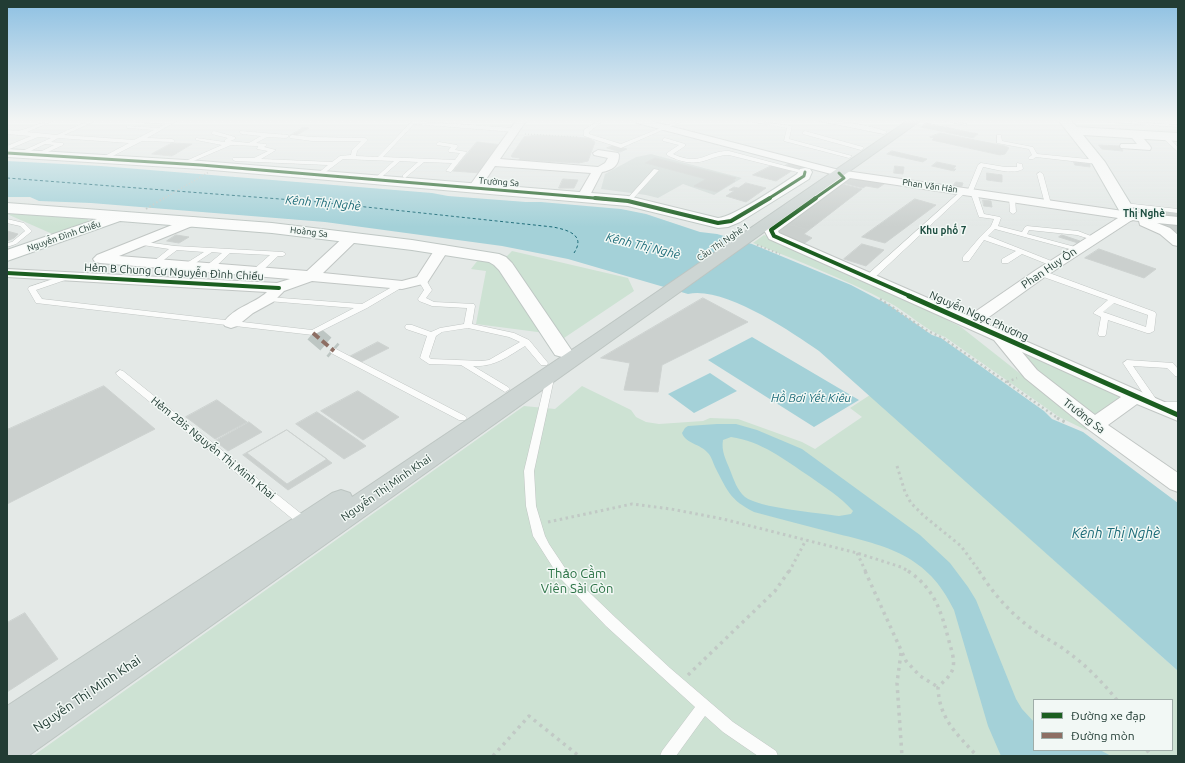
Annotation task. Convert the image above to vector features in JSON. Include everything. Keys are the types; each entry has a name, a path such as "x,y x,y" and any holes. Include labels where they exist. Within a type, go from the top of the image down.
{"main road":[{"path":"834,171 848,157"},
{"path":"834,171 855,157"},
{"name":"Cầu Thị Nghè 1","path":"595,336 808,180 834,171"},
{"name":"Nguyễn Thị Minh Khai","path":"7,726 162,632 552,363 595,336"},
{"name":"Nguyễn Thị Minh Khai","path":"7,749 306,524 505,389 552,363"}],"street":[{"name":"Trường Sa","path":"88,157 628,201 712,222 723,223 733,221 804,176 808,180"},
{"path":"474,188 497,157"},
{"path":"493,162 598,170 609,167 614,160 614,157"},
{"name":"Phan Văn Hân","path":"743,157 808,180 834,171 1048,204 1127,210"},
{"path":"1094,157 1127,210 1165,230 1178,242"},
{"path":"583,197 598,170"},
{"name":"Nguyễn Ngọc Phương","path":"834,171 844,178 771,230 774,236 1178,415"},
{"name":"Hoàng Sa","path":"7,208 272,228 442,249 493,258 504,264 552,363"},
{"path":"1127,210 1178,221"},
{"name":"Phan Huy Ôn","path":"970,323 1094,238 1127,210"},
{"name":"Nguyễn Đình Chiểu","path":"7,256 121,216"},
{"path":"68,276 100,259 192,221"},
{"path":"231,323 247,310 273,294 311,276 352,237"},
{"path":"100,259 257,271 402,285 422,280 442,249"},
{"path":"155,281 182,265"},
{"path":"211,284 230,269"},
{"name":"Hẻm B Chung Cư Nguyễn Ðình Chiểu","path":"7,273 211,284 273,294"},
{"name":"Trường Sa","path":"999,336 1031,374 1095,425 1178,484"},
{"path":"1095,425 1135,396"}],"lane":[{"path":"103,159 108,157"},
{"path":"182,164 198,157"},
{"path":"255,160 261,157"},
{"path":"319,175 342,157 380,157 422,161 456,162"},
{"path":"449,171 460,157"},
{"path":"676,157 684,160 699,161 709,157"},
{"path":"740,157 808,180"},
{"path":"1040,157 1098,162"},
{"path":"235,158 334,164"},
{"path":"376,180 399,159"},
{"path":"404,176 422,161"},
{"path":"294,173 304,162"},
{"path":"869,278 969,192 981,165 1005,169 1020,169 1019,164"},
{"path":"628,201 656,170"},
{"path":"1040,174 1048,204"},
{"path":"966,259 983,237 994,227 998,218 981,216 969,192"},
{"path":"1012,198 1013,212"},
{"path":"1127,210 1178,211"},
{"path":"7,221 22,224 28,231 14,243 7,245"},
{"path":"994,227 1077,249"},
{"path":"1024,234 1027,228 1078,233 1094,238"},
{"path":"983,237 1055,264"},
{"path":"138,243 175,248 279,254 257,271"},
{"path":"157,264 175,248"},
{"path":"182,265 210,250"},
{"path":"209,268 228,251"},
{"path":"1005,261 1022,251"},
{"path":"1042,273 1152,314 1150,331 1097,313 1113,300"},
{"path":"68,276 32,288 39,301 314,332 402,285"},
{"path":"422,280 428,290 422,299 432,304 470,306 468,326"},
{"path":"273,294 364,306"},
{"path":"1102,334 1105,316"},
{"path":"526,342 492,362 482,364 463,364 441,360 429,361 424,358 432,335 440,330 468,326 511,334 526,342 552,363 529,471 531,506 536,525 545,547 563,574 611,622 678,684 728,727 771,756"},
{"path":"409,327 432,335"},
{"path":"334,351 462,418"},
{"path":"1178,374 1170,365 1127,363 1156,405 1178,405"},
{"path":"463,364 505,389"},
{"name":"Hẻm 2Bis Nguyễn Thị Minh Khai","path":"120,373 306,524"},
{"path":"667,756 704,706"}],"path":[{"path":"146,209 208,172"},
{"path":"755,244 784,255"},
{"path":"878,298 891,305 934,335 943,338 1057,418 1070,424"},
{"path":"897,466 904,489 911,502 924,517 943,530 962,547 975,564 986,584 1003,605 1019,619 1075,657 1091,671 1116,699"},
{"path":"536,525 632,504 697,513 857,553 901,567 918,578 931,592 941,611 953,658 953,666 950,675 938,688 939,705 943,716 950,726 977,756"},
{"path":"678,684 774,591 791,569 806,540"},
{"path":"857,553 901,653 912,669 938,688"},
{"path":"901,653 897,683 902,756"},
{"path":"493,756 529,716 579,756"}],"shaded area":[{"path":"636,157 661,157 742,178 714,195 683,184 658,198 601,189 605,174"}],"green space":[{"path":"7,211 86,217 89,221 80,229 57,236 7,214"},
{"path":"764,235 784,242 868,280 961,327 1089,428 1086,430 1059,417 945,337 930,330 888,302 838,278 753,243"},
{"path":"512,251 628,278 634,291 564,338 505,258"},
{"path":"478,260 499,264 545,333 476,324 486,271 471,269"},
{"path":"1025,351 1123,395 1094,416 1018,356"},
{"name":"Thảo Cầm Viên Sài Gòn","path":"582,386 631,410 636,417 646,422 659,424 703,421 710,418 738,419 802,442 815,449 862,417 850,408 870,395 1178,671 1178,756 33,756 524,406 555,409"}],"water":[{"name":"Kênh Thị Nghè","path":"7,161 101,166 432,193 448,196 621,209 646,214 700,232 717,234 752,244 851,285 889,305 932,335 941,338 1044,411 1052,419 1083,432 1178,503 1178,671 819,351 774,322 738,303 703,293 688,294 568,259 502,246 325,222 91,203 39,201 30,197 7,197"},
{"name":"Hồ Bơi Yết Kiêu","path":"752,337 859,400 814,427 708,360"},
{"path":"710,373 737,391 694,413 668,394"},
{"path":"736,424 757,430 802,449 920,535 950,563 976,600 1016,699 1022,709 1033,721 1033,751 1102,751 1111,756 1001,756 988,726 954,610 944,591 932,577 919,565 888,549 853,538 754,512 746,508 730,494 708,453 684,437 682,433 688,426","holes":["731,437 763,447 782,458 832,492 853,511 851,514 839,516 804,512 763,504 745,497 736,485 723,452 723,440"]}],"building":[{"path":"465,157 494,157 481,173 453,171"},
{"path":"512,157 590,157 588,161 579,163 519,160 520,158"},
{"path":"899,157 917,157 927,159 923,162"},
{"path":"655,158 736,178 733,180 735,181 717,192 694,186 706,179 646,163"},
{"path":"937,162 956,166 953,169 956,169 954,171 932,166"},
{"path":"1074,162 1090,164 1090,167 1075,165"},
{"path":"790,163 806,167 801,170 785,166"},
{"path":"773,165 793,170 776,181 753,175"},
{"path":"895,166 904,167 903,174 894,173"},
{"path":"987,173 1002,175 1002,182 987,180"},
{"path":"858,178 887,182 878,188 866,186 863,188 843,183 849,179"},
{"path":"563,179 578,180 574,188 559,188"},
{"path":"956,182 963,183 961,189 953,187"},
{"path":"746,183 766,188 746,202 726,196 734,191 729,190 734,187 738,188"},
{"path":"842,184 862,189 809,230 788,224"},
{"path":"915,199 936,205 885,243 862,237"},
{"path":"983,200 991,201 992,207 984,206"},
{"path":"1145,209 1178,213 1178,220 1154,217"},
{"path":"1156,222 1178,224 1178,232 1168,231"},
{"path":"788,224 809,230 804,234 812,238 802,245 780,235 779,231"},
{"path":"7,231 18,234 14,238 7,241"},
{"path":"176,235 189,237 179,243 167,241"},
{"path":"1062,235 1080,241 1078,243 1059,237"},
{"path":"862,244 884,250 866,266 844,259"},
{"path":"1099,249 1156,269 1144,278 1085,258"},
{"path":"703,298 748,322 662,365 658,392 624,390 630,363 601,358"},
{"path":"378,342 389,348 359,363 349,357"},
{"path":"104,386 155,429 7,504 7,430"},
{"path":"358,391 399,417 363,440 321,411"},
{"path":"217,400 247,422 215,439 186,417"},
{"path":"317,412 366,446 344,459 296,424"},
{"path":"249,422 262,432 228,451 215,441"},
{"path":"287,430 332,463 288,490 243,455"},
{"path":"287,430 327,459 287,484 247,453"},
{"path":"25,613 58,659 7,692 7,623"}],"ferry route":[{"path":"7,178 319,202 553,227 574,234 578,242 574,253"}],"tunnel":[{"path":"313,333 334,351"}],"marked path":[{"path":"313,333 334,351"}],"cycle path":[{"path":"65,157 201,165 628,201 718,223 728,222 735,219 804,176 805,172"},
{"path":"839,173 844,178 771,230 774,236 1178,415"},
{"path":"7,273 279,288"}],"district":[{"name":"Thị Nghè","path":"1144,214"},
{"name":"Khu phố 7","path":"943,231"}]}
